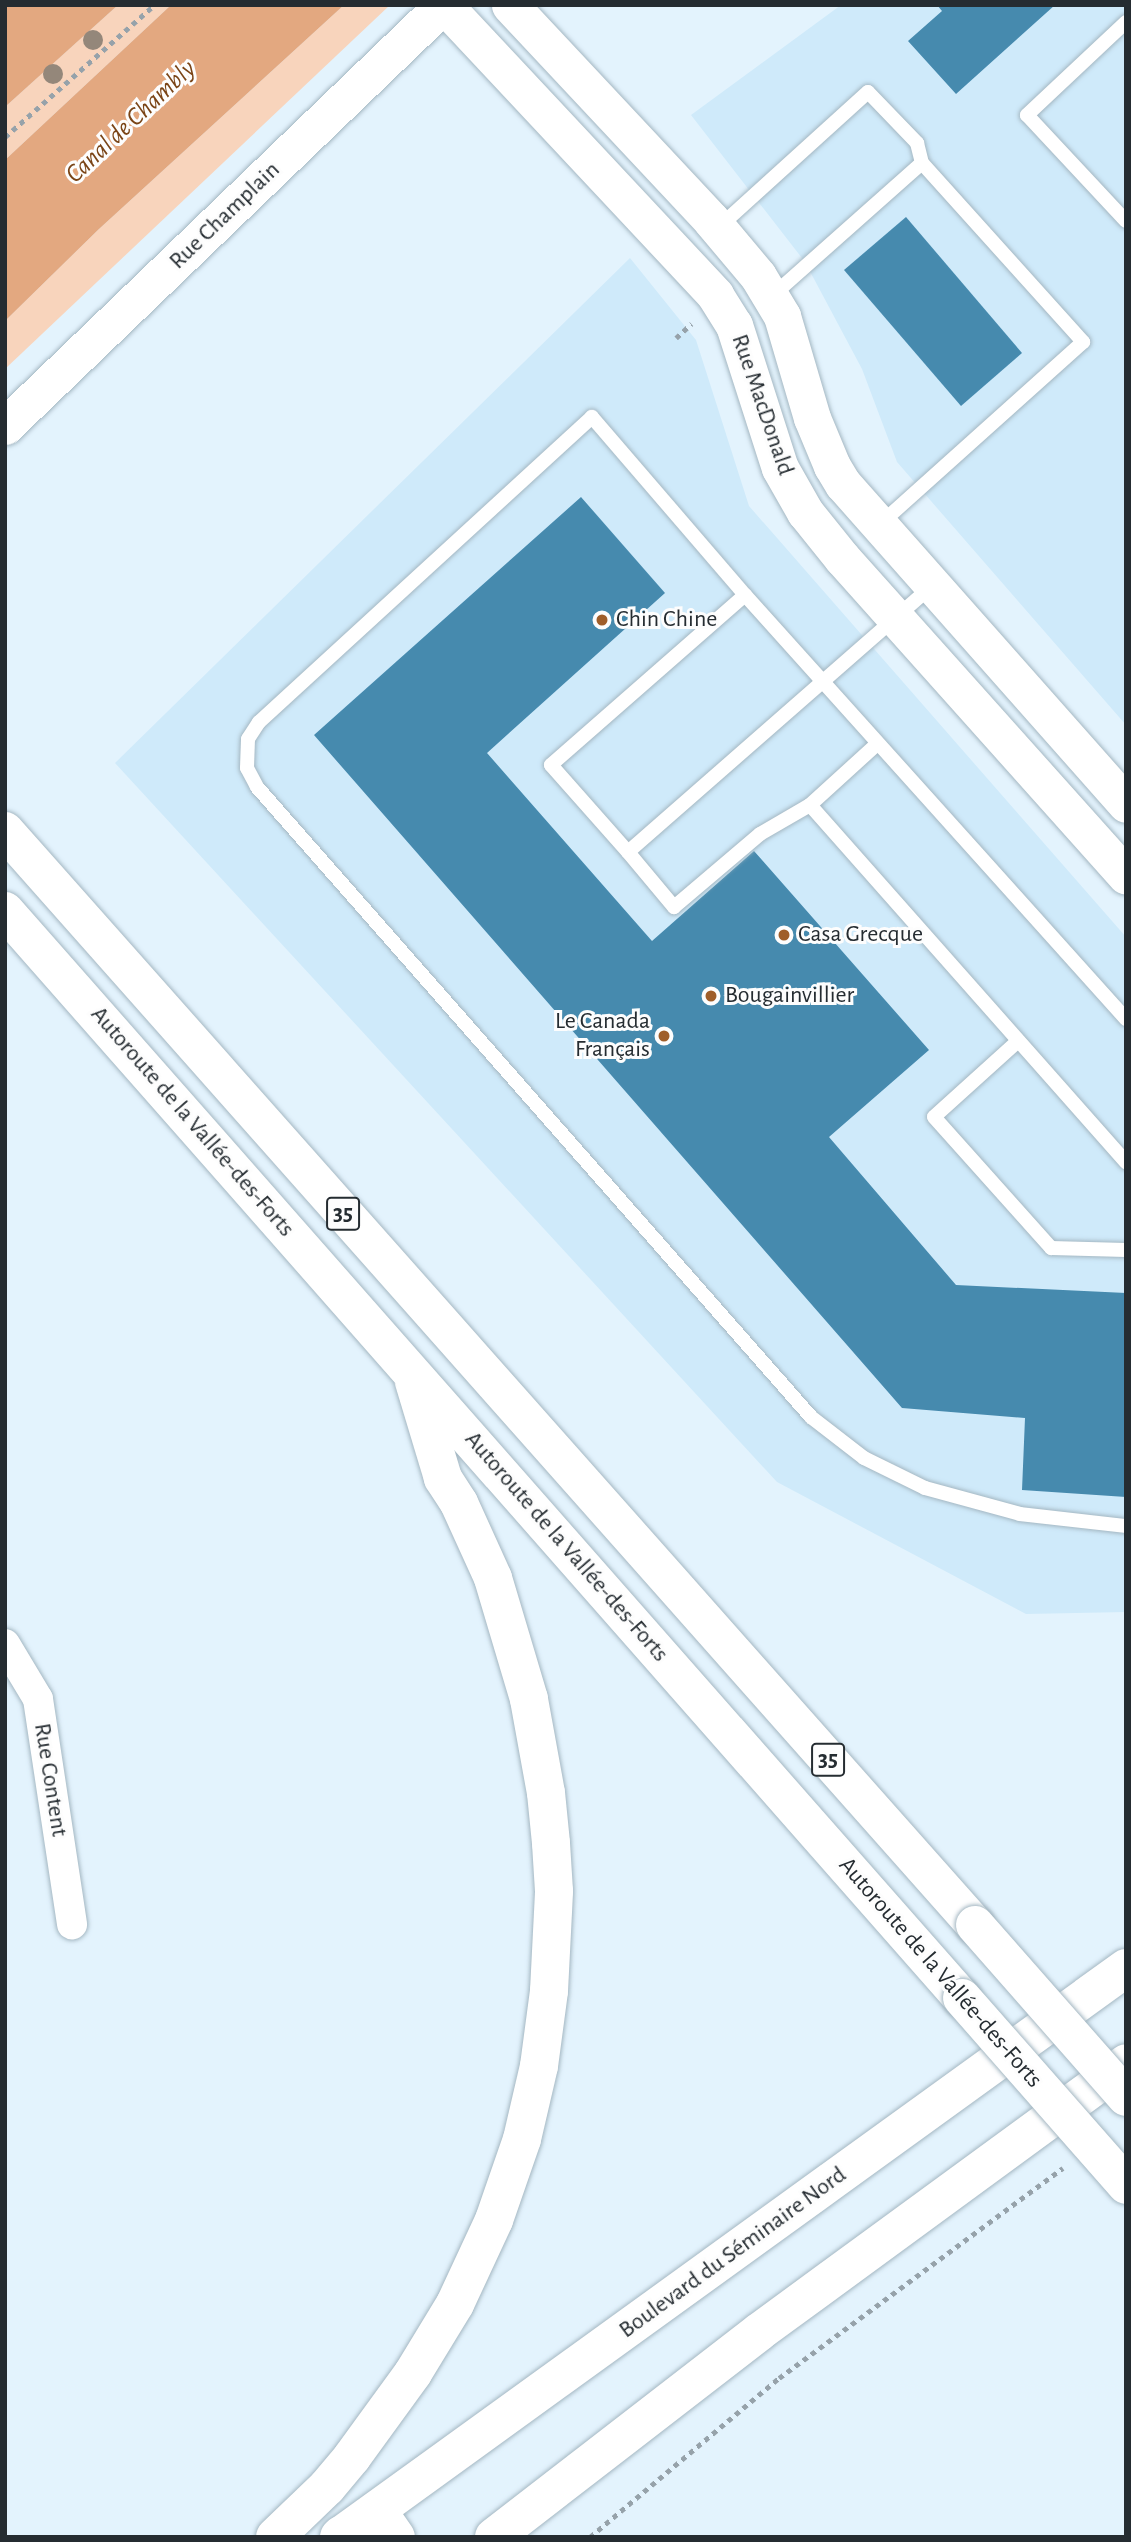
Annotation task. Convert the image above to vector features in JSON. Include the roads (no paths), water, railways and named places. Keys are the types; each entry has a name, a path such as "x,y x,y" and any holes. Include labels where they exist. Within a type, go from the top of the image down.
{"main road":[{"name":"35","path":"5,831 1126,2097"},
{"name":"Autoroute de la Vallée-des-Forts","path":"5,911 1126,2185"},
{"path":"275,2537 327,2487 359,2448 413,2373 455,2304 509,2181 539,2066 549,1991 554,1891 551,1843 547,1793 529,1699 493,1578 465,1516 443,1478 411,1370"},
{"name":"Boulevard du Séminaire Nord","path":"341,2536 387,2523 1126,1968"},
{"path":"494,2537 759,2332 1126,2063"}],"street":[{"name":"Rue Champlain","path":"5,426 444,5"},
{"name":"Rue MacDonald","path":"444,5 715,295 734,325 771,446 790,488 822,534 1126,876"},
{"name":"Rue MacDonald","path":"510,5 718,228 772,296 782,317 812,418 832,466 878,526 1126,804"},
{"name":"Rue Content","path":"5,1644 38,1699 72,1924"}],"lane":[{"path":"1126,22 1027,115 1126,221"},
{"path":"718,228 868,92 916,143 922,163 1083,342 878,526"},
{"path":"772,296 922,163"},
{"path":"1126,1019 822,682 592,416 259,722 248,738 247,768 257,787 811,1417 864,1458 925,1488 1020,1514 1126,1526"},
{"path":"628,852 932,586"},
{"path":"745,595 551,765 674,906 760,834 810,805 877,744"},
{"path":"810,805 1126,1162"},
{"path":"1018,1041 934,1117 1051,1248 1126,1250"}],"water":[{"path":"5,5 118,5 5,107"},
{"name":"Canal de Chambly","path":"171,5 344,5 99,229 5,321 5,160"}],"place":[{"name":"Chin Chine","path":"602,620"},
{"name":"Casa Grecque","path":"784,935"},
{"name":"Bougainvillier","path":"711,996"},
{"name":"Le Canada Français","path":"664,1036"}]}
